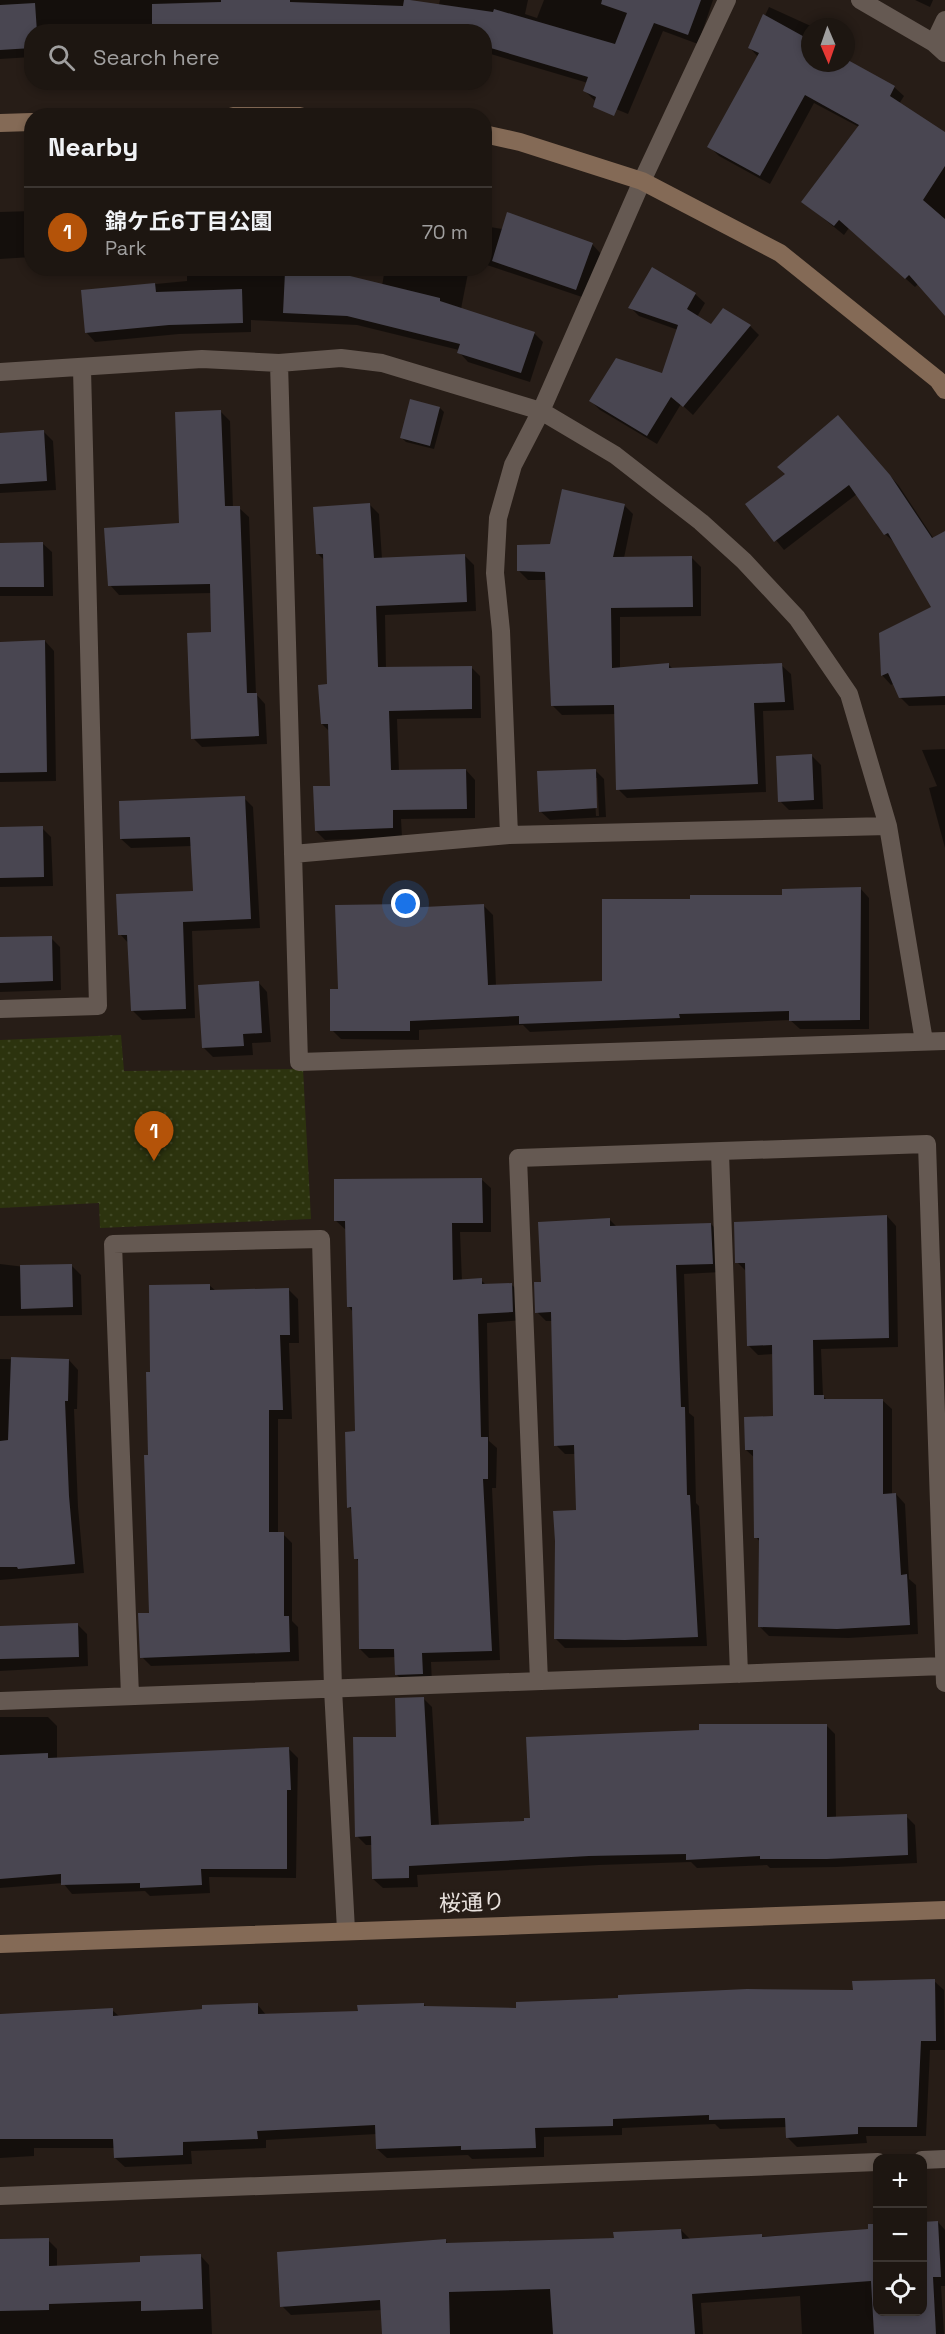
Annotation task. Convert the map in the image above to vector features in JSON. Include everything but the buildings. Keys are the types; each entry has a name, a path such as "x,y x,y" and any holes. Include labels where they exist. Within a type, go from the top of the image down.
{"street":[{"path":"509,835 502,652 495,573 498,518 513,465 541,411 642,181 727,0"},
{"path":"860,0 940,48 945,20"},
{"path":"0,123 24,122"},
{"path":"492,136 520,142 642,181 780,253 938,380 945,390"},
{"path":"0,372 82,369 202,359 279,363 341,358 382,363 541,411 615,455 701,522 744,561 797,618 849,693 888,826 924,1041"},
{"path":"279,363 299,1062 945,1041"},
{"path":"0,1009 98,1006 82,369"},
{"path":"293,854 509,835 888,826"},
{"path":"538,1681 518,1158 927,1144 945,1683"},
{"path":"720,1152 739,1674"},
{"path":"130,1696 113,1244 321,1239 333,1689 346,1930"},
{"path":"0,1701 944,1666"},
{"name":"桜通り","path":"0,1944 945,1910"},
{"path":"927,2160 945,2159"},
{"path":"0,2196 873,2162"}],"green space":[{"path":"121,1035 124,1071 303,1069 311,1219 100,1228 99,1203 0,1208 0,1040"}],"place":[{"name":"錦ケ丘6丁目公園","path":"154,1161"}]}
